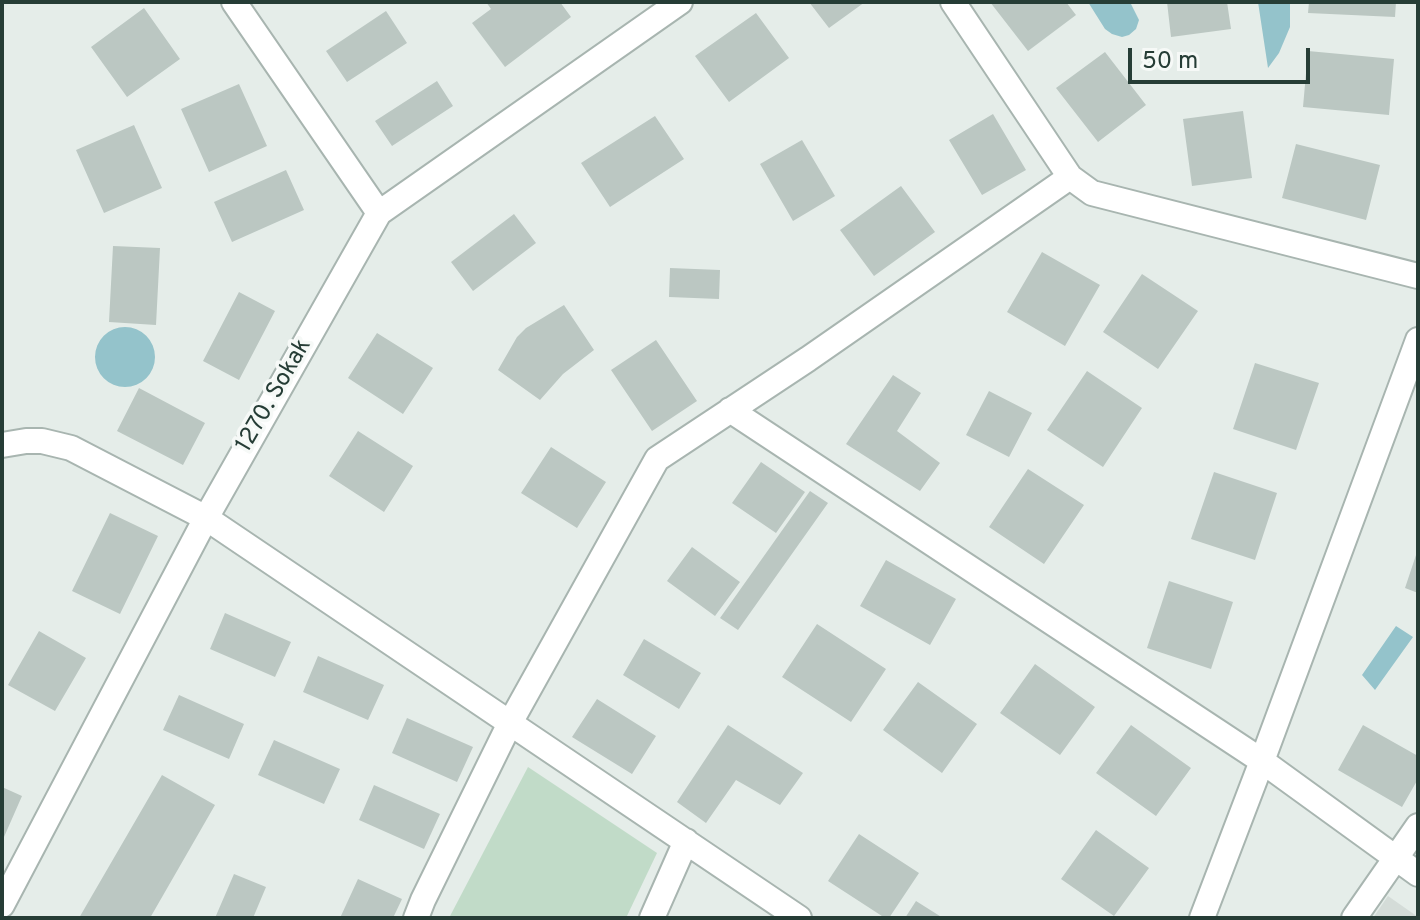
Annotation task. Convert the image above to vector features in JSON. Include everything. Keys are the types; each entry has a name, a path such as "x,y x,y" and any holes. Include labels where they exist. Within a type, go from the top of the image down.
{"street":[{"path":"234,2 379,213"},
{"name":"1270. Sokak","path":"2,905 206,518 379,213 680,2"},
{"path":"953,2 1070,177 1092,193 1418,276"},
{"path":"416,918 510,723 657,459 808,359 1070,177"},
{"path":"1202,918 1418,340"},
{"path":"730,410 1262,761 1418,874"},
{"path":"2,445 42,441 71,448 206,518 799,918"},
{"path":"1354,918 1418,826"},
{"path":"652,918 686,841"}],"shaded area":[{"path":"1388,896 1418,917 1418,918 1373,918"}],"green space":[{"path":"528,767 657,853 626,918 449,918"}],"water":[{"path":"1088,2 1130,2 1139,20 1136,29 1122,37 1112,34 1105,29"},
{"path":"1258,2 1290,2 1290,27 1279,53 1268,68"},
{"path":"125,327 137,329 146,336 153,345 153,369 146,378 137,385 125,387 113,385 104,378 97,369 95,357 97,345 104,336 113,329"},
{"path":"1396,626 1413,637 1375,690 1362,675"}],"building":[{"path":"486,2 560,2 571,17 505,67 472,23 491,9"},
{"path":"809,2 865,2 829,28"},
{"path":"990,2 1066,2 1076,15 1028,51"},
{"path":"1167,2 1227,2 1231,29 1171,37"},
{"path":"1309,2 1396,2 1395,17 1308,13"},
{"path":"144,8 180,59 127,97 91,47"},
{"path":"386,11 407,43 347,82 326,51"},
{"path":"756,13 789,58 729,102 695,56"},
{"path":"1308,51 1394,59 1389,115 1303,107"},
{"path":"1105,52 1146,105 1098,142 1056,88"},
{"path":"437,81 453,106 392,146 375,121"},
{"path":"239,84 267,146 209,172 181,109"},
{"path":"1243,111 1252,178 1192,186 1183,119"},
{"path":"993,114 1026,170 982,195 949,140"},
{"path":"655,116 684,159 610,207 581,163"},
{"path":"134,125 162,188 104,213 76,150"},
{"path":"802,140 835,196 793,221 760,164"},
{"path":"1296,144 1380,165 1366,220 1282,198"},
{"path":"286,170 304,210 232,242 214,202"},
{"path":"901,186 935,232 874,276 840,230"},
{"path":"514,214 536,243 473,291 451,262"},
{"path":"113,246 160,248 156,325 109,322"},
{"path":"1042,252 1100,285 1065,346 1007,312"},
{"path":"670,268 720,270 719,299 669,297"},
{"path":"1142,274 1198,311 1158,369 1103,332"},
{"path":"239,292 275,311 239,380 203,361"},
{"path":"564,305 594,350 563,374 540,400 498,370 517,337 526,328"},
{"path":"377,333 433,368 403,414 348,378"},
{"path":"656,340 697,401 652,431 611,370"},
{"path":"1255,363 1319,383 1296,450 1233,429"},
{"path":"1087,371 1142,408 1103,467 1047,430"},
{"path":"893,375 921,393 897,431 940,463 920,491 846,444"},
{"path":"139,388 205,423 183,465 117,431"},
{"path":"989,391 1032,413 1009,457 966,435"},
{"path":"358,431 413,466 384,512 329,476"},
{"path":"551,447 606,482 577,528 521,493"},
{"path":"761,462 805,492 776,533 732,503"},
{"path":"1028,469 1084,505 1044,564 989,527"},
{"path":"1214,472 1277,493 1255,560 1191,539"},
{"path":"810,491 828,503 738,630 720,618"},
{"path":"110,513 158,536 120,614 72,591"},
{"path":"692,547 740,582 715,616 667,581"},
{"path":"1418,552 1418,593 1405,588"},
{"path":"886,560 956,599 930,645 860,606"},
{"path":"1169,581 1233,602 1211,669 1147,648"},
{"path":"225,613 291,642 275,677 210,649"},
{"path":"817,624 886,669 851,722 782,677"},
{"path":"39,631 86,658 55,711 8,685"},
{"path":"644,639 701,673 679,709 623,675"},
{"path":"318,656 384,685 368,720 303,692"},
{"path":"1035,664 1095,707 1060,755 1000,713"},
{"path":"918,682 977,724 942,773 883,730"},
{"path":"179,695 244,724 229,759 163,730"},
{"path":"597,699 656,736 632,774 572,737"},
{"path":"407,718 473,747 457,782 392,753"},
{"path":"728,725 803,773 780,805 736,780 706,823 677,802"},
{"path":"1131,725 1191,768 1156,816 1096,773"},
{"path":"1363,725 1418,756 1418,779 1402,807 1338,770"},
{"path":"274,740 340,769 324,804 258,775"},
{"path":"162,775 215,805 150,918 79,918"},
{"path":"374,785 440,814 424,849 359,820"},
{"path":"2,787 22,796 4,837 2,836"},
{"path":"1096,830 1149,868 1114,916 1061,879"},
{"path":"859,834 919,873 889,918 828,881"},
{"path":"234,874 266,887 253,918 215,918"},
{"path":"358,879 402,899 393,918 340,918"},
{"path":"916,901 943,918 905,918"}]}
